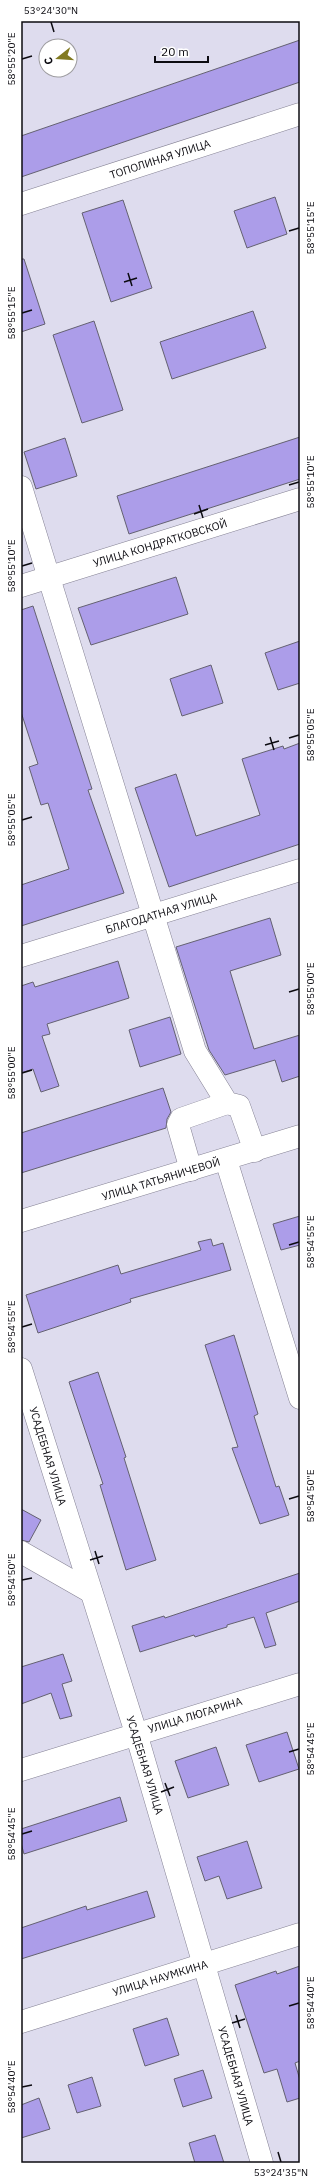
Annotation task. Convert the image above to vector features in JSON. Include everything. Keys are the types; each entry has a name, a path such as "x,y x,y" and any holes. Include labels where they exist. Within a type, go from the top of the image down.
{"street":[{"name":"ТОПОЛИНАЯ УЛИЦА","path":"21,204 300,114"},
{"path":"21,487 195,1051 227,1102"},
{"name":"УЛИЦА КОНДРАТКОВСКОЙ","path":"21,586 300,499"},
{"name":"БЛАГОДАТНАЯ УЛИЦА","path":"21,956 300,870"},
{"path":"191,1170 178,1125 181,1119 227,1102 239,1106 255,1151"},
{"name":"УЛИЦА ТАТЬЯНИЧЕВОЙ","path":"21,1221 226,1160 300,1136"},
{"path":"226,1160 300,1398"},
{"name":"УСАДЕБНАЯ УЛИЦА","path":"21,1369 25,1399 91,1592 136,1733 262,2163"},
{"path":"21,1552 91,1592"},
{"name":"УЛИЦА ЛЮГАРИНА","path":"21,1770 136,1733 300,1684"},
{"name":"УЛИЦА НАУМКИНА","path":"21,2022 300,1934"}],"building":[{"path":"300,40 300,82 21,177 21,136"},
{"path":"275,197 287,234 247,248 234,211"},
{"path":"123,200 152,288 111,302 82,213"},
{"path":"21,259 24,259 45,324 21,332"},
{"path":"253,311 266,348 172,379 160,342"},
{"path":"94,321 123,410 82,423 53,335"},
{"path":"300,437 300,479 129,534 117,496"},
{"path":"65,438 77,476 36,489 24,452"},
{"path":"176,577 188,614 91,645 78,608"},
{"path":"33,606 92,789 88,790 124,893 21,926 21,885 69,869 48,803 41,805 29,767 38,764 21,712 21,610"},
{"path":"300,641 300,683 278,690 265,653"},
{"path":"211,665 223,703 182,716 170,679"},
{"path":"300,743 300,844 169,887 135,788 176,774 196,836 260,815 242,759 283,746 284,749"},
{"path":"270,918 281,955 230,971 254,1049 300,1035 300,1076 282,1082 275,1060 225,1075 209,1050 176,947"},
{"path":"118,961 129,998 47,1024 50,1034 42,1036 59,1086 41,1092 33,1069 21,1073 21,986 33,982 35,987"},
{"path":"170,1017 181,1054 140,1067 129,1030"},
{"path":"163,1088 171,1112 167,1119 166,1128 21,1173 21,1133"},
{"path":"300,1216 300,1245 281,1250 273,1224"},
{"path":"211,1239 213,1246 223,1243 231,1270 130,1299 131,1302 38,1333 26,1295 118,1265 121,1274 201,1250 198,1242"},
{"path":"234,1335 258,1414 254,1416 276,1487 279,1486 289,1515 260,1524 232,1448 238,1447 205,1345"},
{"path":"98,1372 126,1457 124,1458 156,1560 126,1570 100,1485 103,1484 69,1382"},
{"path":"21,1509 41,1520 29,1542 21,1540"},
{"path":"300,1573 300,1601 266,1613 276,1645 265,1648 254,1617 195,1637 194,1635 140,1652 132,1626 164,1616 165,1618"},
{"path":"63,1654 72,1681 62,1684 72,1716 60,1719 51,1693 21,1704 21,1667"},
{"path":"287,1732 299,1769 259,1782 246,1745"},
{"path":"216,1747 229,1785 188,1798 175,1761"},
{"path":"120,1797 127,1821 24,1854 21,1843 21,1829"},
{"path":"247,1841 262,1888 227,1899 219,1876 205,1881 197,1857"},
{"path":"147,1891 155,1917 21,1959 21,1928 86,1906 87,1910"},
{"path":"300,1966 300,2061 295,2063 300,2080 300,2098 287,2102 277,2069 264,2073 235,1985 276,1971 277,1974"},
{"path":"167,2018 179,2055 145,2066 133,2029"},
{"path":"203,2070 212,2098 183,2107 174,2079"},
{"path":"92,2077 101,2106 77,2113 68,2085"},
{"path":"39,2098 50,2129 21,2138 21,2105"},
{"path":"215,2135 224,2163 195,2163 189,2143"}]}
